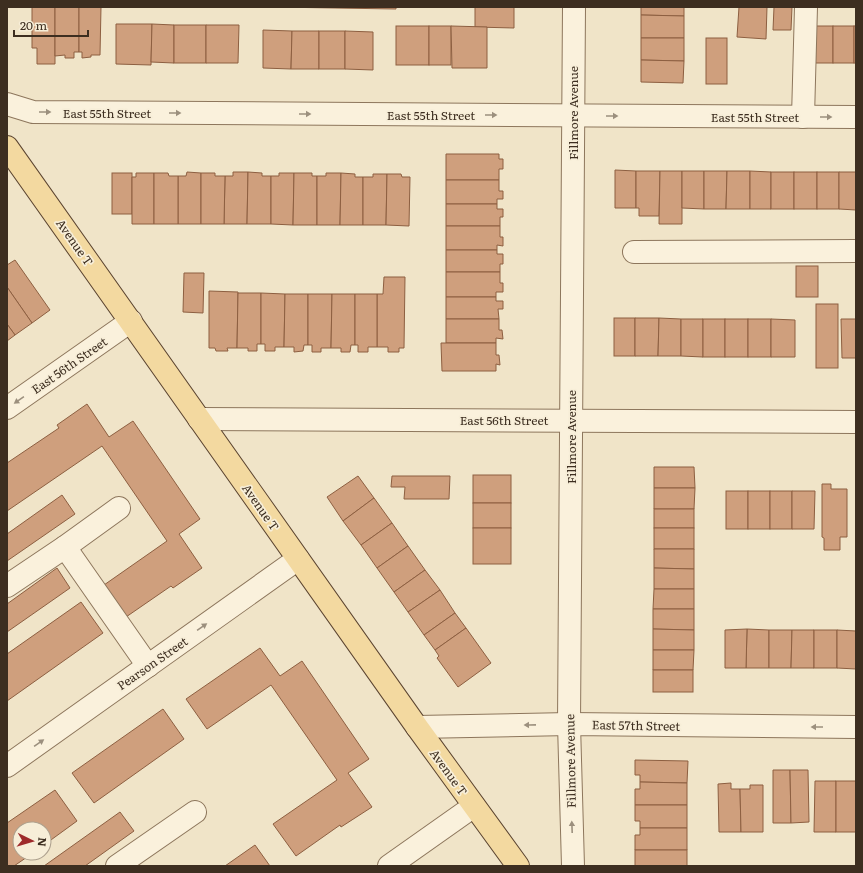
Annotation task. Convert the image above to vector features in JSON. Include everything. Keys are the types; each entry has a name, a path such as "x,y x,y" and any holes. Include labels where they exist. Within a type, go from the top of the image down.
{"main road":[{"name":"Avenue T","path":"7,147 417,727 518,866"}],"street":[{"name":"Fillmore Avenue","path":"573,866 569,724 574,7"},
{"path":"803,117 806,7"},
{"name":"East 55th Street","path":"7,104 33,112 856,117"},
{"path":"634,252 856,251"},
{"name":"East 56th Street","path":"7,408 131,321"},
{"name":"East 56th Street","path":"199,419 856,422"},
{"path":"7,586 119,508"},
{"path":"65,547 148,666"},
{"name":"Pearson Street","path":"7,766 298,559"},
{"name":"East 57th Street","path":"417,727 569,724 856,727"},
{"path":"389,866 474,806"},
{"path":"117,866 195,812"}],"building":[{"path":"32,7 55,7 55,64 37,64 37,48 32,48"},
{"path":"55,7 79,7 79,52 74,52 74,58 65,58 65,55 55,56"},
{"path":"79,7 101,7 100,55 91,55 91,57 82,58 82,52 79,52"},
{"path":"275,7 396,7 396,9"},
{"path":"475,7 514,7 514,28 475,27"},
{"path":"641,7 684,7 684,16 641,15"},
{"path":"739,7 767,7 766,39 737,37"},
{"path":"774,7 792,7 791,30 773,30"},
{"path":"641,15 684,16 684,38 641,38"},
{"path":"116,24 152,24 151,65 116,64"},
{"path":"152,24 174,25 174,63 151,62"},
{"path":"174,25 206,25 206,63 174,63"},
{"path":"206,25 239,25 238,63 206,63"},
{"path":"396,26 429,26 429,65 396,65"},
{"path":"429,26 451,26 451,65 429,65"},
{"path":"451,26 487,27 487,68 452,68"},
{"path":"814,26 833,26 833,63 814,63"},
{"path":"833,26 854,26 854,63 833,63"},
{"path":"854,26 856,26 856,63 854,63"},
{"path":"263,30 292,31 291,69 263,68"},
{"path":"292,31 319,31 319,69 291,69"},
{"path":"319,31 345,31 345,69 319,69"},
{"path":"345,31 373,32 373,70 345,69"},
{"path":"641,38 684,38 684,61 641,60"},
{"path":"706,38 727,38 727,84 706,84"},
{"path":"641,60 684,61 683,83 641,82"},
{"path":"446,154 499,154 499,159 503,159 503,169 499,169 499,180 446,180"},
{"path":"615,170 636,171 636,208 615,208"},
{"path":"636,171 660,171 659,216 639,216 639,208 636,208"},
{"path":"660,171 682,171 682,224 659,224"},
{"path":"682,171 704,171 704,209 682,208"},
{"path":"704,171 727,171 726,209 704,209"},
{"path":"727,171 750,171 750,209 726,209"},
{"path":"750,171 771,172 771,209 750,209"},
{"path":"187,172 201,173 201,224 178,224 178,176 186,176"},
{"path":"233,172 248,172 247,224 224,224 225,176 233,176"},
{"path":"248,172 262,173 262,176 271,176 271,224 247,224"},
{"path":"771,172 794,172 794,209 771,209"},
{"path":"794,172 817,172 817,209 794,209"},
{"path":"817,172 839,172 839,209 817,209"},
{"path":"839,172 856,172 856,210 839,209"},
{"path":"112,173 132,173 132,214 112,214"},
{"path":"136,173 154,173 154,224 132,224 132,177 136,177"},
{"path":"154,173 168,173 169,176 178,176 178,224 154,224"},
{"path":"201,173 215,173 215,176 225,176 224,224 201,224"},
{"path":"279,173 294,173 293,225 271,224 271,176 279,176"},
{"path":"294,173 312,173 312,176 317,176 317,225 293,225"},
{"path":"326,173 341,173 340,225 317,225 317,176 326,176"},
{"path":"341,173 355,174 355,177 363,177 363,225 340,225"},
{"path":"373,174 387,174 386,225 363,225 363,177 373,177"},
{"path":"387,174 401,174 402,177 410,177 409,226 386,225"},
{"path":"446,180 499,180 499,191 503,191 503,199 497,199 497,204 446,204"},
{"path":"446,204 497,204 497,209 503,209 503,217 500,217 500,226 446,226"},
{"path":"446,226 500,226 500,237 503,237 503,246 497,245 497,250 446,250"},
{"path":"446,250 497,250 497,254 503,254 503,264 500,264 500,272 446,272"},
{"path":"15,260 50,310 32,323 7,287 7,265"},
{"path":"796,266 818,266 818,297 796,297"},
{"path":"446,272 500,272 500,283 503,283 503,292 496,292 496,297 446,297"},
{"path":"184,273 204,273 203,313 183,312"},
{"path":"384,277 405,277 404,348 399,348 399,352 388,352 388,347 377,347 377,294 383,294"},
{"path":"7,287 32,323 15,335 7,324"},
{"path":"209,291 238,292 237,348 227,348 228,351 216,351 215,348 209,348"},
{"path":"238,293 261,293 261,344 257,344 257,351 248,351 248,348 237,348"},
{"path":"261,293 285,294 284,347 275,347 275,351 265,351 265,344 261,344"},
{"path":"285,294 308,294 308,345 304,345 303,351 294,352 294,347 284,347"},
{"path":"308,294 332,294 331,348 321,348 321,352 312,352 312,345 308,345"},
{"path":"332,294 355,294 355,345 351,345 350,352 341,352 341,348 331,348"},
{"path":"355,294 377,294 377,347 368,347 368,352 358,352 358,345 355,345"},
{"path":"446,297 496,297 496,301 503,301 503,309 498,309 499,319 446,319"},
{"path":"816,304 838,304 838,368 816,368"},
{"path":"614,318 635,318 635,356 614,356"},
{"path":"635,318 659,318 658,356 635,356"},
{"path":"659,318 681,319 681,356 658,356"},
{"path":"446,319 499,319 499,330 502,330 503,339 496,338 496,343 446,343"},
{"path":"681,319 703,319 703,357 681,356"},
{"path":"703,319 725,319 725,357 703,357"},
{"path":"725,319 748,319 748,357 725,357"},
{"path":"748,319 771,319 771,357 748,357"},
{"path":"771,319 795,320 795,357 771,357"},
{"path":"841,319 856,319 856,358 842,358"},
{"path":"7,324 15,335 7,341"},
{"path":"441,343 496,343 496,355 499,355 500,365 496,364 496,371 442,371"},
{"path":"87,404 109,437 133,421 200,519 179,534 202,568 173,588 171,586 126,617 104,585 167,541 102,446 7,511 7,463 59,428 57,425"},
{"path":"654,467 694,467 695,488 654,488"},
{"path":"473,475 511,475 511,503 473,503"},
{"path":"358,476 374,498 343,521 327,497"},
{"path":"392,476 450,476 449,499 404,499 405,487 391,487"},
{"path":"822,484 831,484 831,489 847,489 847,537 840,537 840,550 824,550 824,538 822,537"},
{"path":"654,488 695,488 694,509 654,509"},
{"path":"726,491 748,491 748,529 726,529"},
{"path":"748,491 770,491 770,529 748,529"},
{"path":"770,491 792,491 792,529 770,529"},
{"path":"792,491 815,491 814,529 792,529"},
{"path":"62,495 75,514 7,561 7,534"},
{"path":"374,498 392,523 361,545 343,521"},
{"path":"473,503 511,503 511,528 473,528"},
{"path":"654,509 694,509 694,528 654,528"},
{"path":"392,523 408,546 377,568 361,545"},
{"path":"473,528 511,528 511,564 473,564"},
{"path":"654,528 694,528 694,549 654,549"},
{"path":"408,546 425,570 394,592 377,568"},
{"path":"654,549 694,549 694,569 654,568"},
{"path":"57,568 70,588 7,632 7,604"},
{"path":"654,568 694,569 694,589 654,589"},
{"path":"425,570 440,590 408,612 394,592"},
{"path":"654,589 694,589 694,609 653,609"},
{"path":"440,590 455,613 424,635 408,612"},
{"path":"81,602 103,633 7,701 7,654"},
{"path":"653,609 694,609 694,630 653,629"},
{"path":"455,613 466,628 435,650 424,635"},
{"path":"466,628 491,663 458,687 437,658 439,656 435,650"},
{"path":"653,629 694,630 694,650 653,650"},
{"path":"747,629 769,630 769,668 746,668"},
{"path":"747,629 746,668 725,668 725,630"},
{"path":"769,630 792,630 791,668 769,668"},
{"path":"792,630 814,630 814,668 791,668"},
{"path":"814,630 837,630 837,668 814,668"},
{"path":"837,630 856,631 856,669 837,668"},
{"path":"260,648 280,676 302,661 369,759 348,773 372,807 341,827 340,825 296,856 273,824 337,780 271,685 207,729 186,699"},
{"path":"653,650 694,650 693,670 653,670"},
{"path":"653,670 693,670 693,692 653,692"},
{"path":"163,709 184,739 94,803 72,773"},
{"path":"635,760 688,761 687,783 640,782 640,775 635,775"},
{"path":"773,770 790,770 791,823 773,823"},
{"path":"790,770 808,770 809,822 791,823"},
{"path":"815,781 836,781 836,832 814,832"},
{"path":"836,781 856,781 856,832 836,832"},
{"path":"640,782 687,783 687,805 635,805 635,789 640,789"},
{"path":"731,783 731,789 740,789 741,832 719,832 718,784"},
{"path":"750,785 763,785 763,832 741,832 740,789 750,789"},
{"path":"55,790 77,821 52,839 52,821 12,821 12,861 21,861 14,866 7,866 7,823"},
{"path":"635,805 687,805 687,828 640,828 640,821 635,821"},
{"path":"120,812 134,831 85,866 44,866"},
{"path":"640,828 687,828 687,850 635,850 635,835 640,835"},
{"path":"255,845 270,866 225,866"},
{"path":"635,850 687,850 687,866 635,866"}]}
